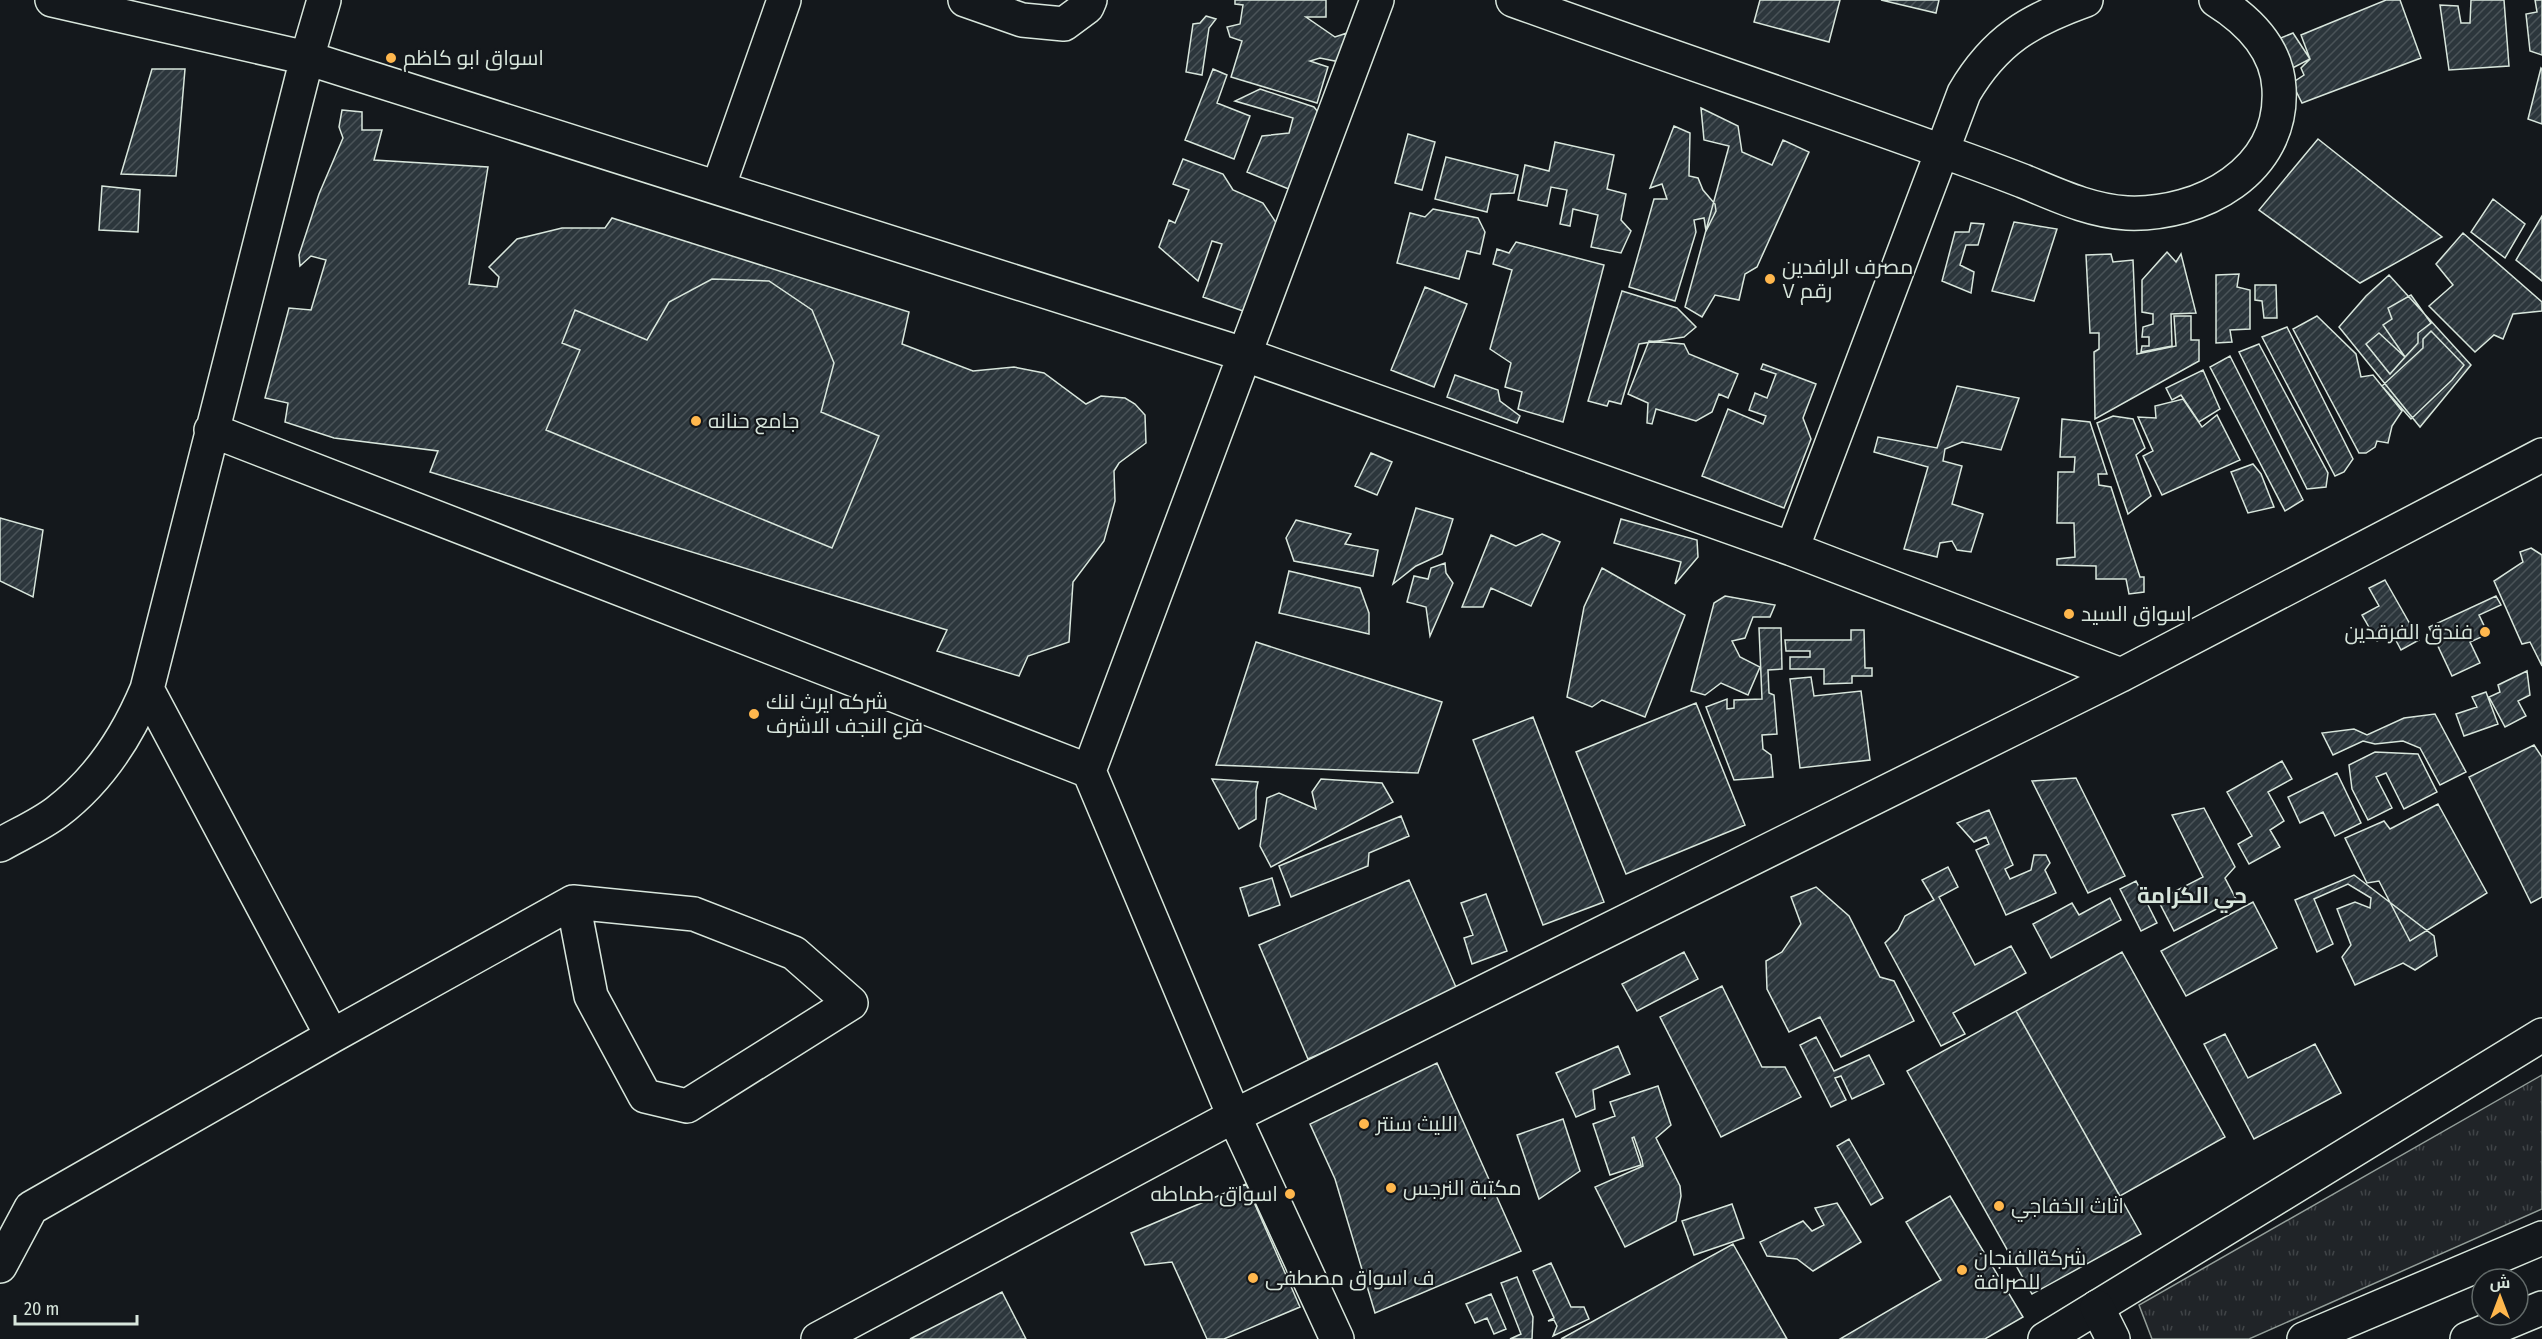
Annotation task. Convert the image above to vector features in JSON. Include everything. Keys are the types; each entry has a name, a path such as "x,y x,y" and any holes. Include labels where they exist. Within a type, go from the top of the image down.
{"main road":[{"path":"52,0 307,58 1243,354 1792,549 2121,675"},
{"path":"0,845 56,813 94,777 125,736 147,688 307,58 324,0"},
{"path":"718,188 784,0"},
{"path":"965,0 1022,20 1064,24 1087,8 1090,0"},
{"path":"1337,1339 1234,1116 1089,771 1377,0"},
{"path":"1513,0 1942,151 2090,208 2128,213 2166,211 2198,201 2230,186 2252,166 2273,138 2280,100 2278,71 2265,44 2236,13 2216,0"},
{"path":"1792,549 1964,93 1980,66 2000,46 2026,27 2086,0"},
{"path":"212,430 1089,771"},
{"path":"818,1339 1234,1116 2121,675 2542,455"},
{"path":"147,688 332,1036"},
{"path":"0,1266 31,1208 573,902 694,914 794,953 851,1003 687,1106 645,1096 591,996 573,902"},
{"path":"2045,1339 2542,1035"},
{"path":"2304,1339 2542,1238"},
{"path":"2097,1307 2113,1339"},
{"path":"2467,1339 2542,1308"}],"green space":[{"path":"2542,1075 2542,1209 2249,1339 2152,1339 2139,1305"}],"building":[{"path":"1235,0 1326,0 1326,17 1306,17 1335,37 1347,33 1340,62 1320,58 1310,61 1328,67 1317,103 1231,77 1242,41 1230,37 1227,27 1240,24 1243,5 1235,4"},
{"path":"1760,0 1840,0 1829,42 1754,22"},
{"path":"1881,0 1939,0 1936,13"},
{"path":"2386,0 2400,0 2421,58 2302,103 2292,83 2304,75 2301,68 2310,59 2301,35"},
{"path":"2471,0 2504,0 2509,66 2449,70 2440,5 2458,6 2461,23 2470,23"},
{"path":"2535,0 2542,0 2542,55 2530,51 2526,14 2537,12"},
{"path":"1206,16 1216,19 1209,28 1202,75 1186,72 1193,24 1200,23"},
{"path":"2293,33 2310,59 2283,73 2271,42"},
{"path":"152,69 185,69 176,176 121,174"},
{"path":"1213,69 1227,75 1217,103 1250,116 1234,159 1185,140"},
{"path":"2542,69 2542,124 2528,119"},
{"path":"1260,89 1314,107 1325,121 1296,192 1247,172 1262,136 1289,133 1293,118 1235,101"},
{"path":"1701,108 1738,126 1742,152 1772,165 1783,140 1809,152 1757,267 1745,274 1739,300 1715,295 1702,317 1685,307 1729,146 1704,140"},
{"path":"342,110 362,112 362,130 382,130 374,160 488,167 469,284 497,287 499,277 489,267 517,239 562,228 605,228 612,218 909,312 902,344 973,371 1014,367 1044,373 1086,404 1101,396 1125,398 1135,404 1145,415 1146,443 1119,463 1114,471 1115,501 1104,541 1073,582 1069,642 1028,656 1019,676 937,651 947,630 430,472 438,451 334,438 285,422 288,403 265,398 289,308 311,310 326,260 311,256 300,266 299,255 319,194 343,138 339,127"},
{"path":"1674,126 1690,133 1689,176 1698,178 1703,190 1715,204 1716,211 1706,231 1704,218 1694,220 1696,232 1675,301 1629,287 1654,199 1667,199 1662,184 1650,188"},
{"path":"1408,134 1435,142 1422,190 1395,183"},
{"path":"2318,139 2442,237 2360,283 2259,210"},
{"path":"1555,142 1614,155 1607,189 1626,194 1621,220 1631,231 1621,253 1591,247 1598,215 1573,209 1570,226 1560,224 1567,190 1551,187 1547,206 1518,200 1525,165 1549,171"},
{"path":"1446,157 1518,175 1514,193 1491,194 1487,212 1435,199"},
{"path":"1183,159 1223,174 1233,190 1263,203 1277,224 1246,312 1203,297 1222,244 1212,241 1198,281 1159,247 1169,220 1175,223 1189,190 1173,184"},
{"path":"102,186 140,190 138,232 99,230"},
{"path":"2493,199 2525,224 2505,258 2471,232"},
{"path":"1433,209 1478,218 1485,232 1480,254 1467,251 1459,279 1397,263 1410,213 1425,217"},
{"path":"2542,216 2542,281 2516,260"},
{"path":"2014,222 2057,229 2034,301 1992,291"},
{"path":"1971,223 1984,224 1978,245 1966,245 1960,265 1974,272 1971,293 1942,281 1955,232 1969,232"},
{"path":"2463,233 2542,302 2542,311 2513,314 2503,339 2494,335 2475,352 2429,306 2453,285 2436,264"},
{"path":"1516,242 1604,265 1563,422 1518,409 1522,392 1505,387 1511,363 1490,349 1512,270 1493,264 1497,249 1509,253"},
{"path":"2167,252 2176,262 2181,254 2196,313 2171,314 2172,346 2141,352 2142,346 2149,346 2149,337 2142,337 2143,327 2153,324 2153,314 2142,312 2142,280"},
{"path":"2111,254 2113,262 2133,260 2137,354 2176,346 2174,316 2191,316 2191,340 2199,340 2199,361 2095,419 2094,352 2099,349 2099,333 2090,333 2086,255"},
{"path":"2239,274 2237,287 2250,290 2250,329 2230,330 2232,342 2216,343 2216,275"},
{"path":"2389,275 2471,365 2420,427 2339,327 2366,296"},
{"name":"جامع حنانه","path":"712,279 769,281 812,310 834,363 821,412 879,436 832,548 546,430 580,350 562,343 575,310 647,340 669,302"},
{"path":"2255,285 2276,285 2277,318 2264,318 2262,301 2255,300"},
{"path":"1425,287 1467,304 1434,387 1391,370"},
{"path":"1622,291 1677,308 1696,327 1684,337 1639,344 1621,404 1609,401 1607,406 1588,401"},
{"path":"2411,295 2431,323 2418,333 2418,343 2405,357 2383,325 2392,319 2388,308"},
{"path":"2317,316 2356,354 2361,377 2373,375 2402,411 2392,426 2388,443 2377,441 2375,447 2366,453 2359,453 2293,329"},
{"path":"2287,327 2353,459 2344,472 2335,476 2262,337"},
{"path":"2431,331 2464,365 2452,380 2411,419 2382,386 2423,348 2423,339"},
{"path":"2379,333 2405,357 2390,374 2366,344"},
{"path":"1649,341 1684,344 1689,354 1738,374 1728,398 1719,394 1712,412 1696,421 1656,409 1652,424 1647,423 1648,403 1628,394"},
{"path":"2259,344 2328,473 2326,487 2307,489 2239,352"},
{"path":"2230,356 2303,500 2285,511 2210,367"},
{"path":"1763,364 1816,384 1803,418 1811,439 1784,508 1702,476 1728,409 1763,424 1766,416 1749,410 1755,393 1767,398 1776,374 1761,369"},
{"path":"2203,370 2220,409 2199,422 2181,395 2172,400 2166,388"},
{"path":"1455,375 1498,390 1500,401 1520,416 1517,423 1447,397"},
{"path":"1957,386 2019,398 2001,450 1962,442 1945,449 1943,461 1962,466 1952,504 1983,514 1971,552 1957,550 1952,541 1940,543 1937,557 1904,549 1928,467 1874,452 1878,437 1937,448"},
{"path":"2183,399 2202,427 2217,415 2240,460 2162,495 2143,456 2153,451 2138,417 2156,418 2155,406"},
{"path":"2113,416 2133,419 2145,448 2136,455 2151,496 2128,514 2097,423"},
{"path":"2062,419 2090,422 2107,474 2098,474 2099,485 2111,487 2140,577 2144,577 2144,592 2129,594 2126,579 2096,579 2096,566 2057,565 2057,559 2075,557 2074,523 2057,523 2058,472 2074,472 2075,457 2060,457"},
{"path":"1371,453 1392,462 1377,495 1355,486"},
{"path":"2253,464 2261,474 2274,507 2248,513 2231,472"},
{"path":"1416,508 1453,519 1442,554 1416,566 1393,584"},
{"path":"0,518 43,530 33,597 0,581"},
{"path":"1621,519 1697,540 1698,557 1675,584 1681,562 1614,543"},
{"path":"1296,520 1351,534 1345,544 1378,550 1373,576 1294,561 1286,538"},
{"path":"1542,534 1560,542 1531,606 1491,588 1483,607 1462,607 1491,535 1516,546"},
{"path":"2531,548 2542,555 2542,666 2530,642 2522,644 2494,581 2523,562 2520,552"},
{"path":"1445,563 1446,573 1453,583 1430,636 1426,607 1407,602 1414,576 1428,579 1431,568"},
{"path":"1602,568 1685,615 1645,717 1602,700 1592,707 1567,697 1584,607"},
{"path":"1289,571 1360,588 1369,613 1369,634 1279,613"},
{"path":"2385,580 2419,640 2401,650 2392,633 2377,641 2362,615 2379,606 2369,588"},
{"path":"1725,596 1775,605 1770,617 1753,617 1745,638 1732,641 1740,657 1760,667 1748,695 1721,683 1705,695 1691,691 1714,603"},
{"path":"2496,596 2501,605 2479,615 2488,634 2470,642 2480,663 2452,676 2429,627"},
{"path":"1759,628 1781,628 1782,669 1768,670 1769,693 1774,695 1777,734 1762,735 1763,749 1771,755 1773,777 1734,780 1706,707 1727,699 1727,709 1734,708 1734,700 1762,699"},
{"path":"1851,630 1864,630 1865,668 1872,668 1872,676 1852,676 1852,683 1824,684 1824,669 1790,669 1790,657 1810,657 1810,651 1786,651 1785,640 1851,640"},
{"path":"1256,642 1442,702 1418,773 1216,765"},
{"path":"2527,671 2530,695 2518,701 2526,716 2505,727 2489,697 2500,692 2498,685"},
{"path":"1811,677 1814,696 1861,691 1870,760 1800,768 1790,679"},
{"path":"2486,692 2498,724 2464,736 2456,714 2477,707 2472,697"},
{"path":"1696,703 1745,825 1626,874 1576,752"},
{"path":"2435,714 2466,772 2440,785 2420,748 2403,741 2375,744 2363,741 2333,755 2322,733 2354,729 2367,735 2404,718"},
{"path":"1533,717 1604,902 1543,925 1473,740"},
{"path":"2534,745 2542,757 2542,897 2531,903 2469,777"},
{"path":"2375,752 2418,754 2437,792 2404,809 2386,773 2376,777 2392,808 2368,820 2352,789 2349,765"},
{"path":"2282,761 2292,779 2268,792 2284,821 2270,830 2280,847 2249,864 2238,844 2252,836 2227,792"},
{"path":"2337,773 2361,823 2335,836 2323,812 2300,823 2288,797"},
{"path":"2076,778 2125,876 2088,893 2032,781"},
{"path":"1212,779 1258,782 1256,819 1239,829"},
{"path":"1321,779 1382,783 1393,802 1271,867 1260,846 1267,798 1279,793 1316,809 1312,792"},
{"path":"2438,804 2487,893 2410,941 2379,881 2367,883 2345,838 2384,821 2390,829"},
{"path":"2204,808 2235,867 2225,878 2236,899 2174,931 2158,900 2203,877 2172,815"},
{"path":"1989,810 2013,865 2005,869 2010,879 2031,870 2034,855 2046,855 2050,863 2045,870 2056,893 2006,915 1976,850 1989,844 1986,837 1974,842 1957,823"},
{"path":"1401,816 1409,836 1369,853 1368,866 1291,897 1279,866"},
{"path":"1948,867 1958,887 1939,897 1975,965 2011,946 2026,973 1953,1013 1965,1034 1941,1046 1885,943 1898,930 1905,916 1934,900 1922,880"},
{"path":"2354,875 2434,936 2437,956 2415,970 2403,963 2355,985 2342,957 2351,945 2337,909 2355,902 2370,908 2371,898 2348,884 2314,899 2333,944 2317,952 2295,900"},
{"path":"1272,878 1280,905 1249,916 1240,888"},
{"path":"1409,880 1459,994 1308,1059 1259,945"},
{"path":"2136,881 2157,923 2141,931 2120,889"},
{"path":"1816,887 1849,916 1880,977 1894,981 1914,1021 1841,1057 1820,1017 1789,1032 1767,989 1766,961 1782,952 1801,924 1791,897"},
{"path":"1486,894 1507,951 1472,964 1464,938 1473,935 1461,903"},
{"path":"2110,898 2121,920 2051,958 2033,924 2072,903 2079,915"},
{"path":"2253,902 2277,948 2186,996 2161,951"},
{"path":"1684,952 1698,979 1637,1011 1622,984"},
{"path":"2122,952 2225,1137 2120,1196 2016,1011"},
{"path":"1722,986 1762,1067 1785,1067 1801,1097 1721,1137 1660,1017"},
{"path":"2016,1011 2141,1234 2032,1294 1907,1071"},
{"path":"2225,1034 2248,1078 2315,1044 2341,1093 2254,1139 2204,1044"},
{"path":"1816,1037 1834,1071 1869,1055 1884,1084 1852,1099 1841,1076 1835,1078 1846,1100 1831,1107 1800,1045"},
{"path":"1618,1046 1630,1074 1593,1090 1595,1109 1576,1117 1556,1073"},
{"path":"1437,1063 1521,1251 1375,1313 1335,1179 1310,1124"},
{"path":"1658,1086 1671,1125 1656,1138 1680,1186 1681,1196 1676,1221 1625,1247 1595,1187 1643,1166 1642,1160 1634,1137 1632,1138 1641,1165 1610,1175 1593,1124 1615,1116 1610,1102"},
{"path":"1563,1119 1580,1171 1539,1199 1517,1135"},
{"path":"1849,1139 1883,1198 1871,1205 1837,1146"},
{"path":"1246,1184 1300,1307 1224,1339 1207,1339 1172,1262 1145,1265 1131,1233"},
{"path":"1950,1196 2023,1317 1985,1339 1840,1339 1941,1280 1906,1222"},
{"path":"1837,1203 1861,1242 1813,1271 1797,1259 1767,1256 1760,1242 1803,1221 1812,1231 1824,1225 1815,1208"},
{"path":"1732,1204 1744,1238 1694,1255 1682,1221"},
{"path":"1733,1244 1787,1339 1561,1339"},
{"path":"1551,1263 1571,1307 1584,1307 1589,1319 1553,1336 1557,1326 1554,1320 1548,1321 1554,1318 1533,1271"},
{"path":"1517,1277 1533,1317 1532,1339 1510,1339 1521,1334 1501,1283"},
{"path":"1002,1292 1026,1339 910,1339"},
{"path":"1491,1294 1506,1329 1494,1334 1487,1318 1475,1323 1466,1304"}],"place":[{"name":"اسواق ابو كاظم","path":"391,58"},
{"name":"مصرف الرافدين رقم ٧","path":"1770,279"},
{"name":"جامع حنانه","path":"696,421"},
{"name":"اسواق السيد","path":"2069,614"},
{"name":"فندق الفرقدين","path":"2485,632"},
{"name":"شركه ايرث لنك فرع النجف الاشرف","path":"754,714"},
{"name":"الليث سنتر","path":"1364,1124"},
{"name":"مكتبة النرجس","path":"1391,1188"},
{"name":"اسواق طماطه","path":"1290,1194"},
{"name":"اثاث الخفاجي","path":"1999,1206"},
{"name":"شركةالفنجان للصرافة","path":"1962,1270"},
{"name":"ف اسواق مصطفى","path":"1253,1278"}],"district":[{"name":"حي الكرامة","path":"2192,895"}]}
